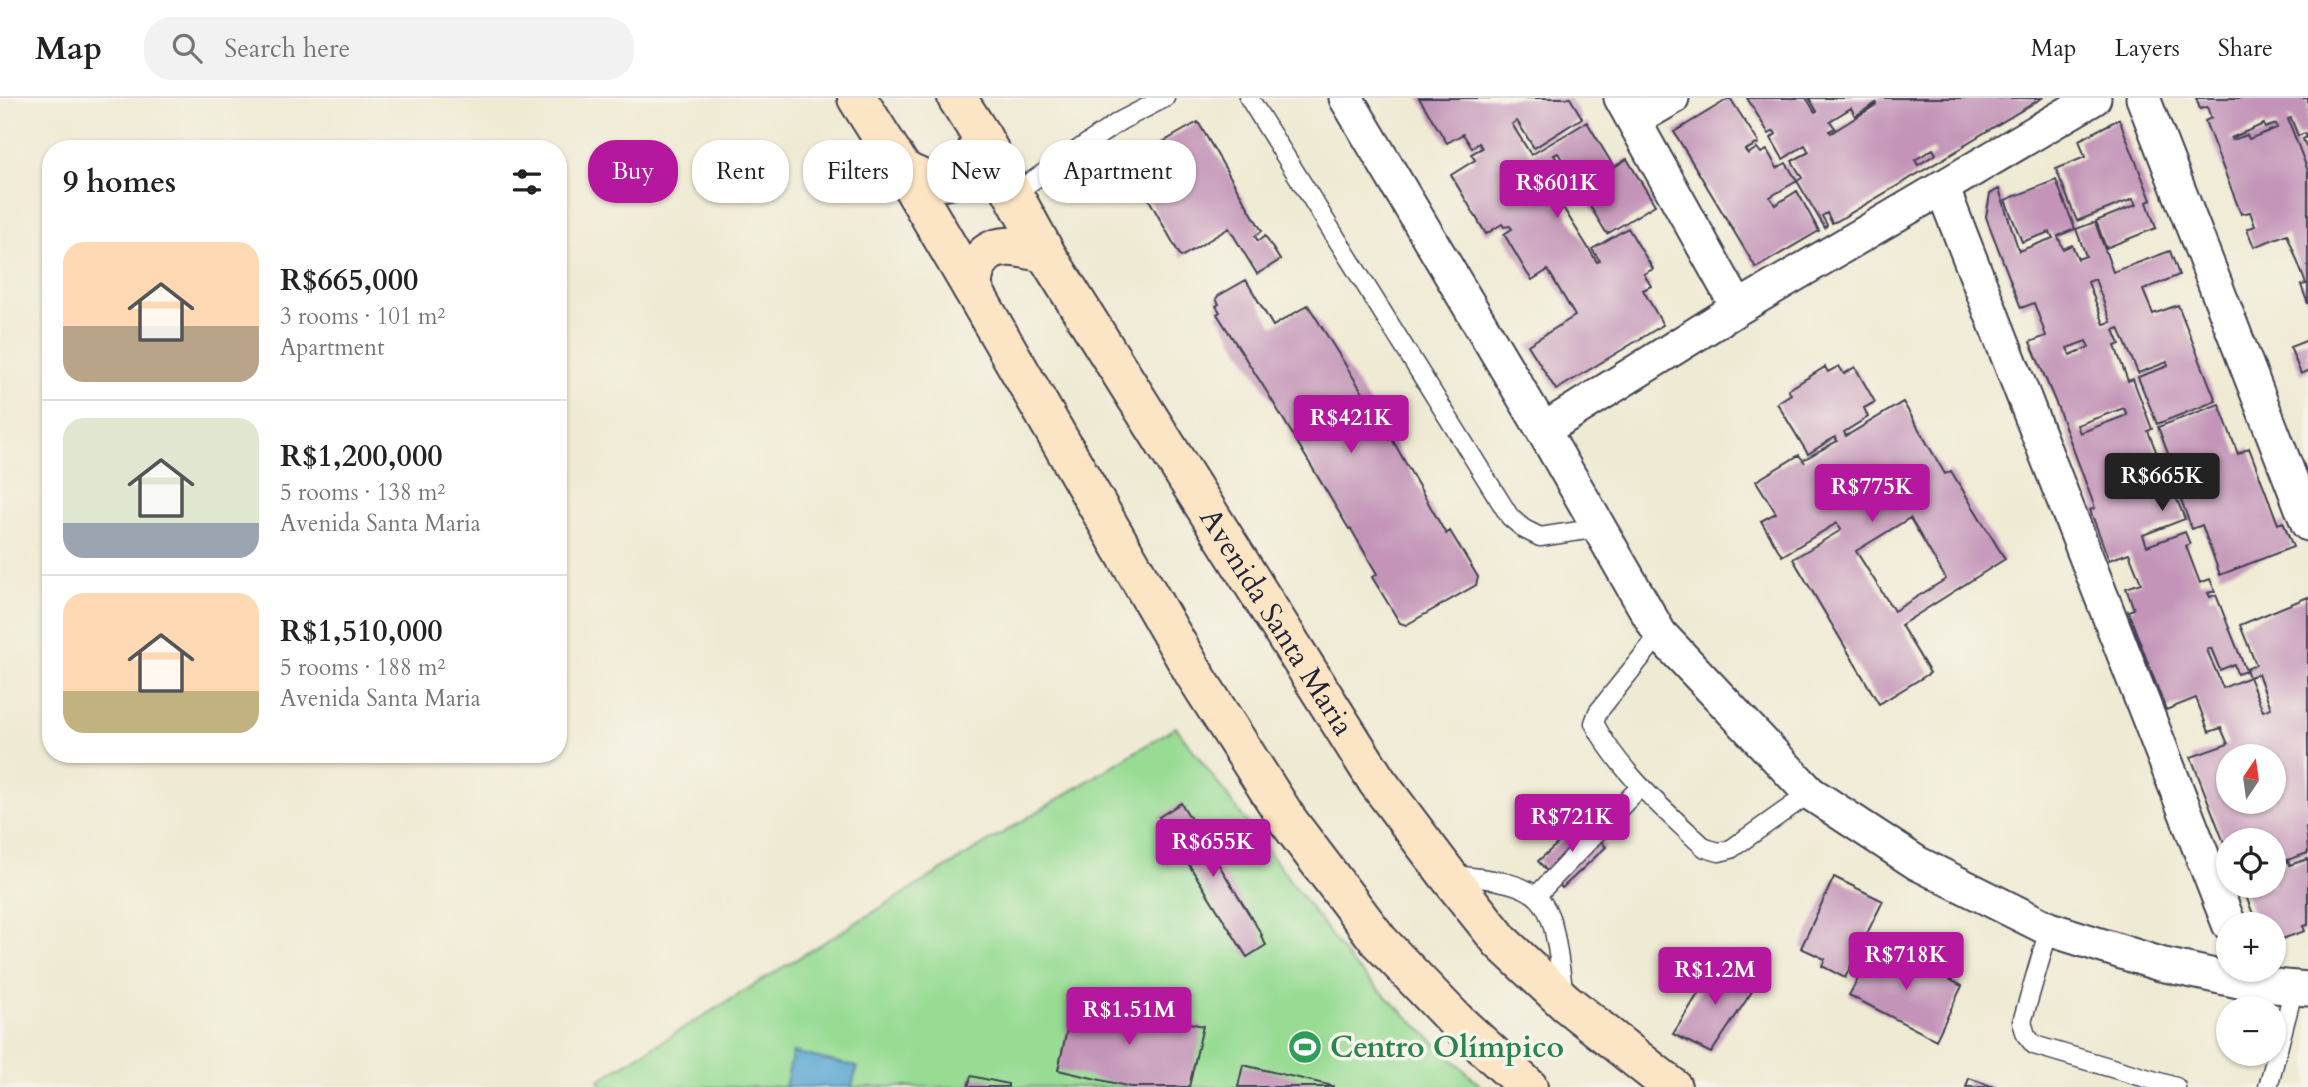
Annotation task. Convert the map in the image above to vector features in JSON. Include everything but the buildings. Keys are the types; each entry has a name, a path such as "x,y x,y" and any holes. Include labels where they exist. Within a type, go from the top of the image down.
{"main road":[{"path":"857,98 884,140"},
{"name":"Avenida Santa Maria","path":"957,98 984,140"},
{"path":"913,174 928,181 953,181 964,172 975,156 982,137"},
{"path":"913,188 1195,675 1289,822 1379,941 1455,1020 1528,1087"},
{"name":"Avenida Santa Maria","path":"1018,203 1046,254 1377,780 1501,942 1565,1002 1672,1087"},
{"path":"972,288 976,267 991,249 1004,246 1046,254"}],"street":[{"path":"1346,98 1543,430 1660,634 1810,793 1917,863 2049,929 2160,964 2216,972"},
{"path":"1671,98 1627,109 1738,308"},
{"path":"1543,430 1738,308 2094,98"},
{"path":"2143,98 2308,524"},
{"path":"1942,187 2224,912"},
{"path":"2273,982 2301,988"}],"lane":[{"path":"1025,186 1120,121 1165,98"},
{"path":"1249,98 1510,517 1524,529 1540,537 1599,528"},
{"path":"1660,634 1598,712 1594,723 1640,787 1705,848 1719,852 1731,849 1810,793"},
{"path":"1537,895 1640,787"},
{"path":"1447,874 1514,883 1537,895 1548,909 1555,927 1565,1002"},
{"path":"2049,929 2022,1023 2026,1035 2034,1045 2175,1087"},
{"path":"2267,1087 2301,988"}],"green space":[{"path":"1176,727 1353,965 1482,1087 603,1087 599,1080"}],"water":[{"path":"793,1052 857,1067 852,1087 785,1087"}],"place":[{"name":"Centro Olímpico","path":"1305,1047"}]}
